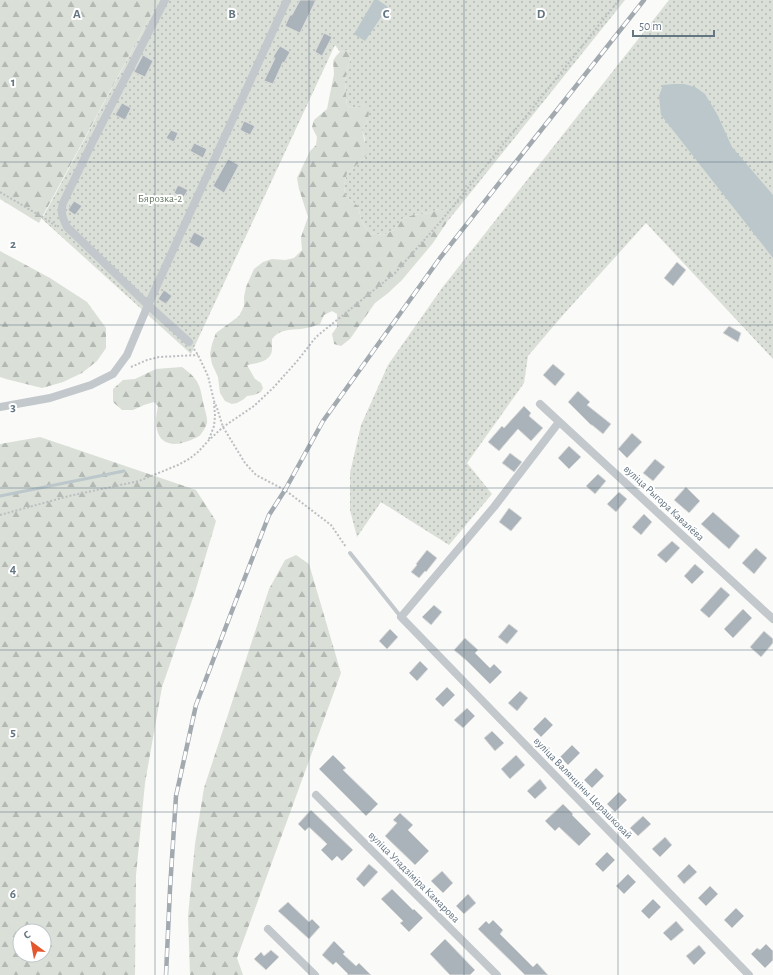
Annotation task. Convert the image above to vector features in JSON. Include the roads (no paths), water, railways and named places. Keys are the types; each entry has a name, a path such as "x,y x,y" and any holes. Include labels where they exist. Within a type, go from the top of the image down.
{"street":[{"path":"165,0 95,136 61,207 64,220 68,227 148,305 189,342"},
{"path":"0,407 50,398 90,385 113,374 127,355 148,305 287,0"},
{"name":"вуліца Рыгора Кавалёва","path":"540,404 773,619"},
{"path":"401,617 494,507 559,422"},
{"name":"вуліца Валянціны Церашковай","path":"401,617 749,975"},
{"name":"вуліца Уладзіміра Камарова","path":"316,795 497,975"},
{"path":"268,929 315,975"}],"lane":[{"path":"350,553 401,617"}],"waterway":[{"path":"0,496 124,471"}],"railway":[{"path":"166,975 176,796 196,705 269,515 285,490 323,421 440,258 644,0"}],"park label":[{"name":"Бярозка-2","path":"160,198"}]}
